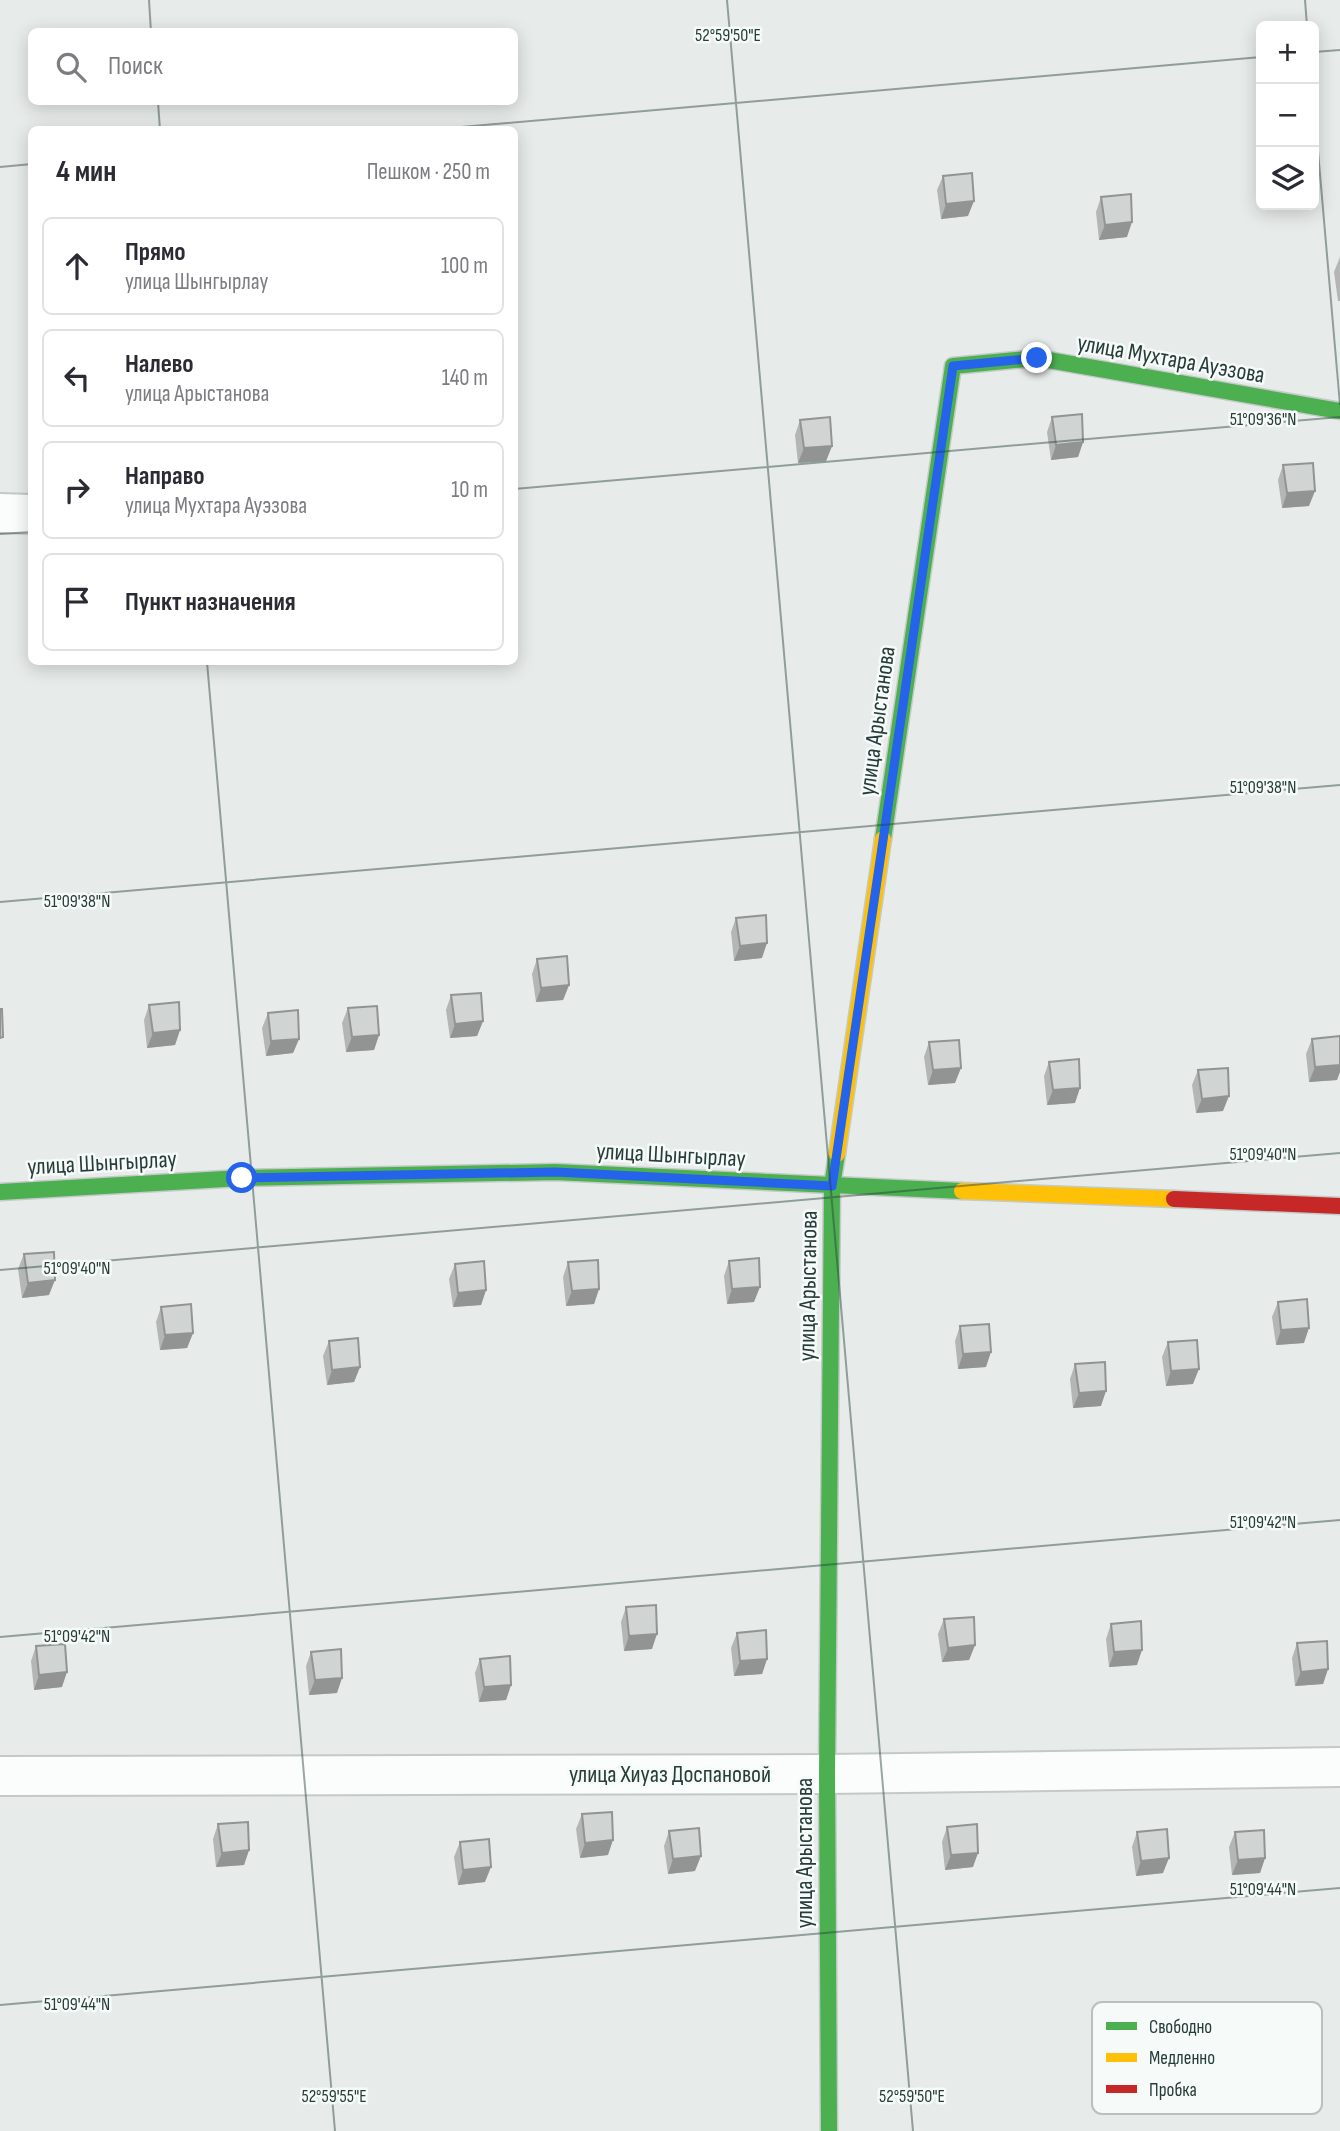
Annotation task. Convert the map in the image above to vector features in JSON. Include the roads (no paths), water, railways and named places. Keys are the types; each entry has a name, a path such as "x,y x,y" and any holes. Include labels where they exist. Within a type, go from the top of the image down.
{"street":[{"name":"улица Мухтара Ауэзова","path":"953,366 1037,358 1340,411"},
{"name":"улица Арыстанова","path":"829,2131 827,1774 832,1186 953,366"},
{"path":"0,513 28,514"},
{"name":"улица Шынгырлау","path":"0,1192 242,1178 555,1172 1340,1206"},
{"name":"улица Хиуаз Доспановой","path":"0,1776 827,1774 1340,1767"}]}
